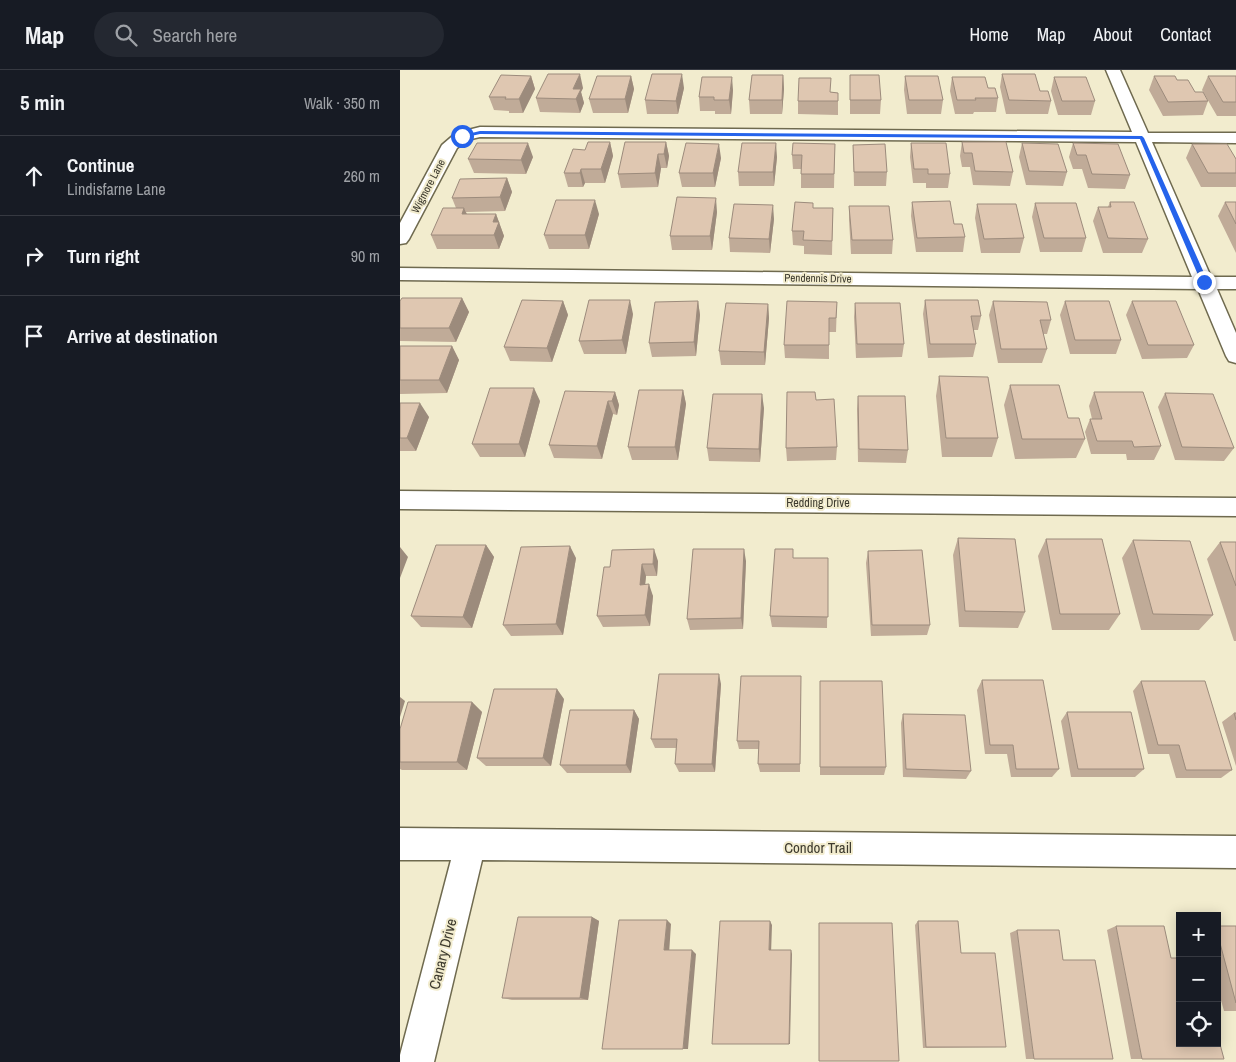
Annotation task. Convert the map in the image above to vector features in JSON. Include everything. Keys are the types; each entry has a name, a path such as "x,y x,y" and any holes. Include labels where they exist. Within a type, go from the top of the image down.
{"street":[{"path":"1112,70 1236,356"},
{"name":"Wigmore Lane","path":"400,239 450,145 462,136 490,132 1142,138"},
{"path":"1142,138 1236,138"},
{"name":"Pendennis Drive","path":"400,274 1236,283"},
{"name":"Redding Drive","path":"400,500 1236,507"},
{"name":"Condor Trail","path":"400,844 1236,852"},
{"name":"Canary Drive","path":"416,1062 470,846"}],"building":[{"path":"548,74 580,74 573,89 581,89 576,99 536,98"},
{"path":"652,74 682,74 676,101 645,100"},
{"path":"1002,74 1035,74 1040,91 1048,91 1051,101 1009,100"},
{"path":"501,75 531,76 519,99 489,97"},
{"path":"752,75 783,75 782,100 749,100"},
{"path":"850,75 879,75 881,100 850,100"},
{"path":"597,76 631,76 625,99 589,99"},
{"path":"905,76 938,76 943,100 909,100"},
{"path":"1154,76 1175,76 1177,80 1188,80 1195,92 1203,92 1208,101 1168,102"},
{"path":"1208,76 1236,76 1236,102 1223,102"},
{"path":"702,77 732,77 729,100 699,97"},
{"path":"952,77 985,77 988,88 995,88 998,98 957,100"},
{"path":"1054,77 1086,77 1095,101 1062,101"},
{"path":"799,78 831,78 830,92 838,93 838,101 798,101"},
{"path":"588,142 610,142 601,169 581,169 580,173 564,173 573,149 585,150"},
{"path":"625,142 666,142 664,154 658,154 655,173 618,174"},
{"path":"962,142 1006,142 1013,172 975,171 972,153 964,153"},
{"path":"477,143 528,143 521,160 468,159"},
{"path":"686,143 719,144 713,173 679,173"},
{"path":"742,143 776,143 773,172 738,172"},
{"path":"793,143 835,144 834,174 801,174 802,155 792,155"},
{"path":"911,143 946,143 950,174 928,174 928,169 914,169"},
{"path":"1022,143 1058,144 1067,172 1029,171"},
{"path":"1073,143 1118,144 1130,175 1092,174 1086,155 1077,155"},
{"path":"885,144 887,172 854,172 853,145"},
{"path":"1192,144 1227,144 1236,159 1236,173 1208,173"},
{"path":"507,178 500,197 452,198 460,179"},
{"path":"677,197 716,198 710,236 670,236"},
{"path":"556,200 595,200 585,235 544,235"},
{"path":"950,201 954,224 962,224 965,237 917,238 912,202"},
{"path":"795,202 813,203 813,208 833,208 832,241 803,240 804,231 792,231"},
{"path":"1110,202 1134,202 1148,239 1108,238 1098,207 1111,207"},
{"path":"1225,202 1236,202 1236,224"},
{"path":"1035,203 1076,203 1086,238 1044,238"},
{"path":"734,204 773,205 769,239 729,238"},
{"path":"977,204 1016,204 1024,238 984,239"},
{"path":"849,206 889,206 893,240 852,240"},
{"path":"443,208 464,208 462,214 496,214 493,222 499,222 494,235 431,235"},
{"path":"402,298 462,298 449,328 400,328 400,301"},
{"path":"522,300 563,301 547,348 504,347"},
{"path":"589,300 630,300 622,340 579,341"},
{"path":"925,300 978,300 981,316 971,316 976,344 930,344"},
{"path":"698,301 694,342 649,343 655,302"},
{"path":"787,301 837,302 836,318 829,318 829,345 784,345"},
{"path":"993,301 1047,302 1051,320 1040,320 1047,349 1001,349"},
{"path":"1065,301 1109,301 1121,340 1075,340"},
{"path":"1132,301 1176,301 1194,345 1148,345"},
{"path":"726,303 768,304 764,352 719,351"},
{"path":"855,303 900,303 904,344 857,344"},
{"path":"400,346 452,346 439,380 400,380"},
{"path":"939,376 988,377 998,438 946,438"},
{"path":"1010,385 1059,385 1068,418 1079,418 1085,439 1022,439"},
{"path":"490,388 534,388 519,444 472,444"},
{"path":"639,390 683,390 675,447 628,447"},
{"path":"565,391 615,392 612,401 608,401 597,446 549,445"},
{"path":"787,392 815,392 816,400 834,399 837,447 786,448"},
{"path":"1094,392 1143,392 1161,446 1134,447 1132,441 1097,441 1090,419 1102,419"},
{"path":"1165,393 1213,394 1234,448 1182,447"},
{"path":"713,394 762,394 759,449 707,448"},
{"path":"858,396 905,396 908,450 859,449"},
{"path":"400,403 420,403 407,438 400,438"},
{"path":"958,538 1015,539 1025,612 965,611"},
{"path":"1046,539 1102,539 1120,614 1060,614"},
{"path":"1133,540 1190,541 1213,615 1153,614"},
{"path":"1220,542 1236,542 1236,586"},
{"path":"436,545 486,545 463,617 411,616"},
{"path":"570,546 556,624 503,625 521,547"},
{"path":"654,549 653,564 642,564 640,585 649,584 645,615 597,616 604,567 610,567 612,550"},
{"path":"693,549 744,549 741,618 687,619"},
{"path":"775,549 793,549 793,558 828,558 828,617 770,616"},
{"path":"922,550 930,625 872,625 868,551"},
{"path":"659,674 719,674 712,764 675,764 677,739 651,739"},
{"path":"741,676 801,676 800,764 758,764 759,741 737,741"},
{"path":"982,680 1043,680 1059,769 1016,769 1013,745 990,745"},
{"path":"820,681 882,681 886,767 820,767"},
{"path":"1141,681 1205,681 1232,770 1186,770 1179,745 1158,745"},
{"path":"494,689 557,689 543,758 477,758"},
{"path":"408,702 472,702 457,762 400,762 400,729"},
{"path":"570,710 634,710 626,765 560,765"},
{"path":"1067,712 1131,712 1144,769 1078,769"},
{"path":"903,714 965,715 971,771 906,769"},
{"path":"518,917 592,917 580,998 502,998"},
{"path":"619,920 667,920 664,950 692,950 683,1049 602,1049"},
{"path":"720,921 770,921 769,950 791,950 789,1044 712,1044"},
{"path":"918,921 958,921 961,953 995,953 1006,1047 926,1047"},
{"path":"819,923 892,923 899,1061 819,1061"},
{"path":"1116,926 1164,926 1171,958 1176,958 1176,1047 1221,1047 1224,1059 1142,1059"},
{"path":"1221,926 1236,926 1236,1003 1221,947"},
{"path":"1017,930 1059,930 1063,960 1095,960 1113,1059 1034,1059"}],"route":[{"path":"462,136 480,132 1142,138 1204,282"}]}
